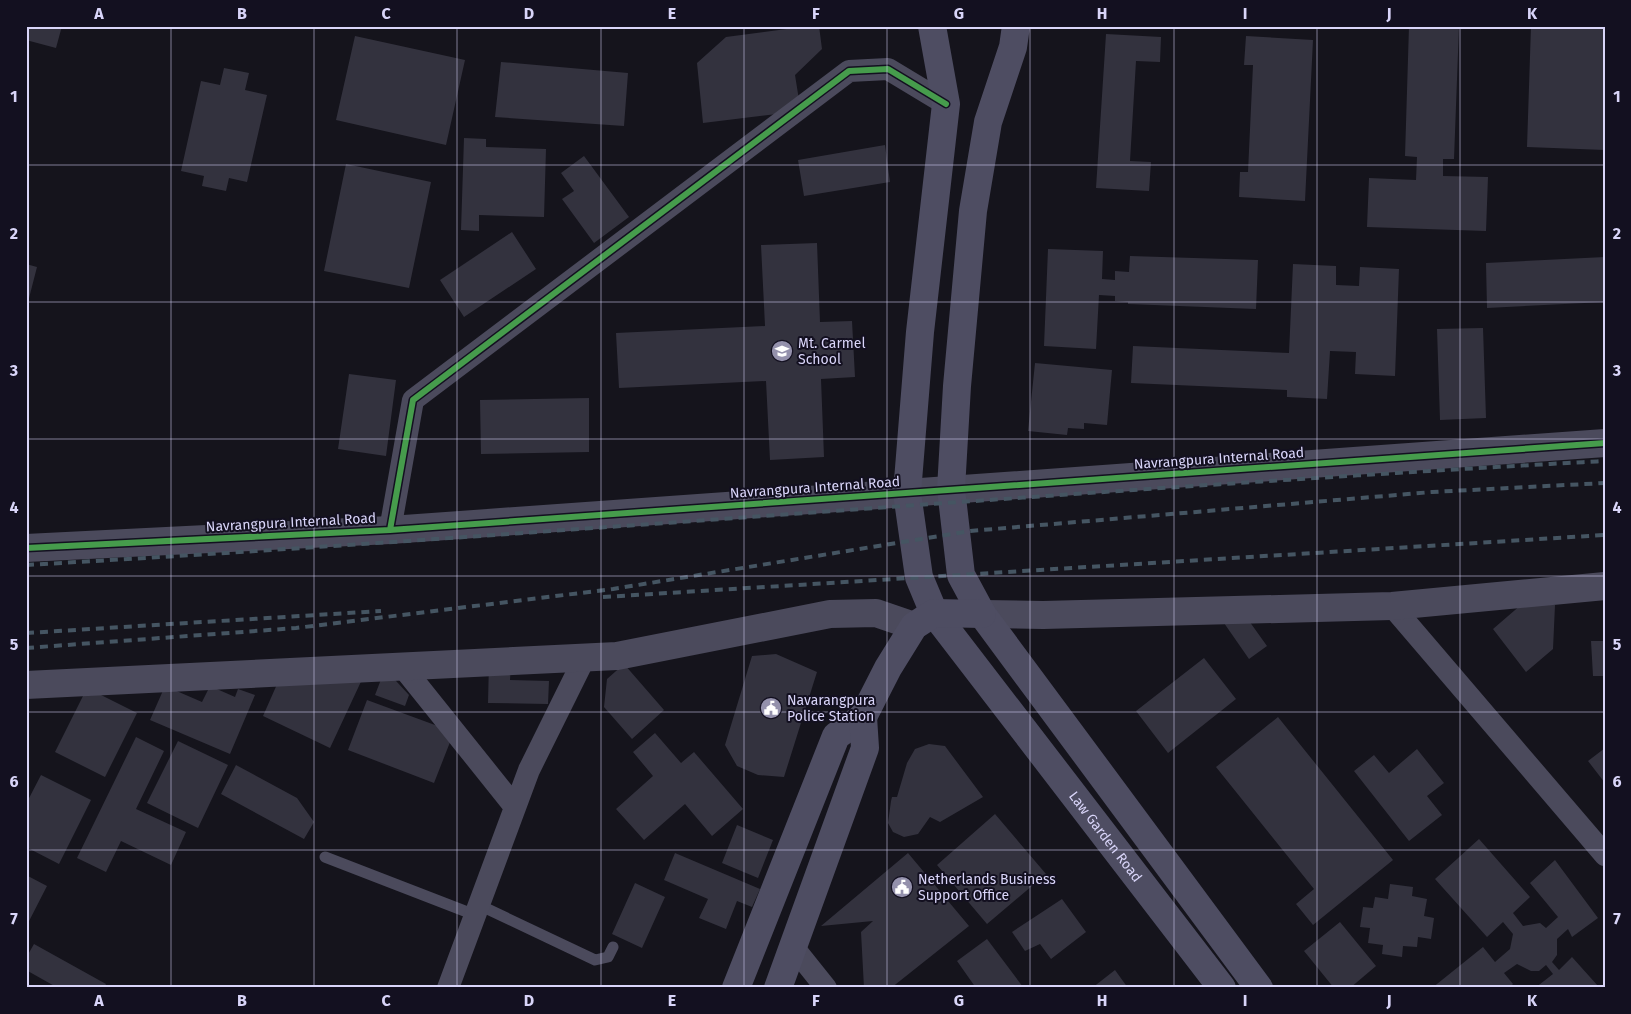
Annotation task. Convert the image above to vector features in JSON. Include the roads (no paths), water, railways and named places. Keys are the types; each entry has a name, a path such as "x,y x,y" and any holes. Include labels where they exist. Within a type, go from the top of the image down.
{"main road":[{"name":"Law Garden Road","path":"932,26 946,104 937,199 920,332 907,493 924,620 991,685 1222,988"},
{"path":"1016,26 1013,47 988,122 973,211 957,386 951,489 961,576 982,614 1260,988"},
{"path":"736,988 836,736 863,717 888,668 924,620 982,614"},
{"path":"778,988 865,748 863,717"}],"street":[{"path":"390,530 413,400 816,94 849,71 888,69 946,104"},
{"name":"Navrangpura Internal Road","path":"26,548 390,530 1605,443"},
{"path":"982,614 1044,615 1392,606 1605,586"},
{"path":"1392,606 1605,856"},
{"path":"26,685 617,656 830,614 876,613 924,620"},
{"path":"448,988 529,770 585,657"},
{"path":"402,666 515,807"},
{"path":"794,948 826,988"}],"lane":[{"path":"325,857 477,910 595,960 608,957 613,947"}],"railway":[{"path":"26,565 421,540 1407,472 1605,461"},
{"path":"26,648 296,628 613,589 970,531 1432,492 1605,483"},
{"path":"603,597 1605,535"},
{"path":"26,633 381,611"}],"place":[{"name":"Mt. Carmel School","path":"782,351"},
{"name":"Navarangpura Police Station","path":"771,708"},
{"name":"Netherlands Business Support Office","path":"902,887"}]}
